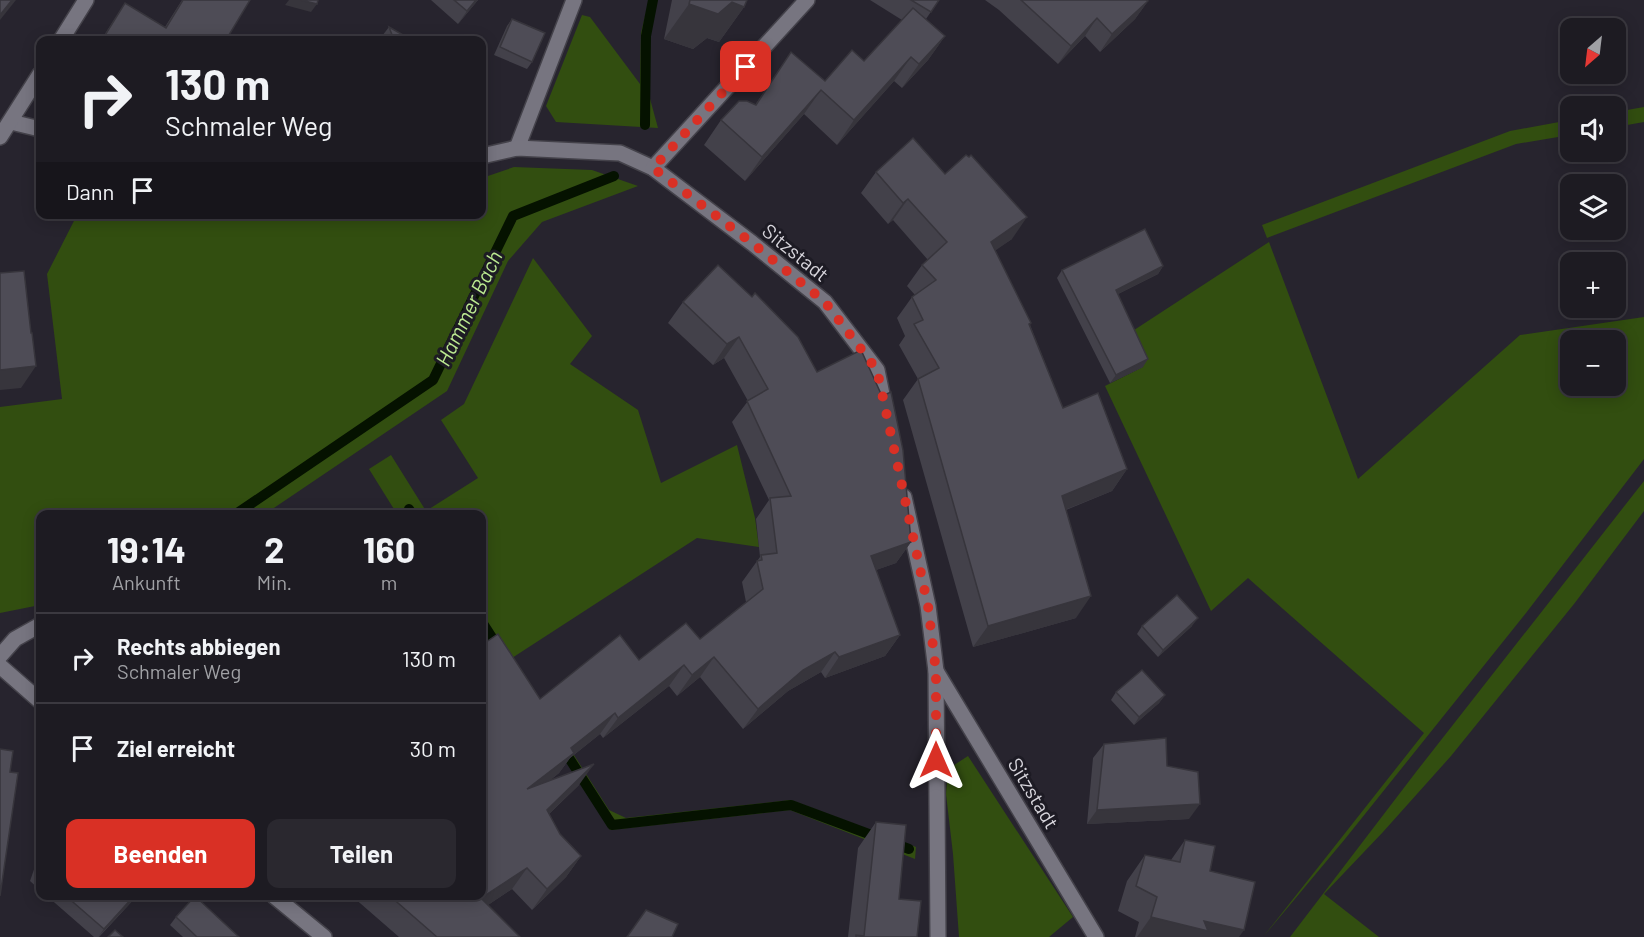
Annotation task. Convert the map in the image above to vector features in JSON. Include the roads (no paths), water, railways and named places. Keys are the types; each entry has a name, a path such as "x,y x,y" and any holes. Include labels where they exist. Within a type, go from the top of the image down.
{"street":[{"path":"64,36 86,0"},
{"path":"517,148 574,0"},
{"path":"653,168 807,0"},
{"path":"0,137 36,81"},
{"path":"11,122 36,128"},
{"name":"Sitzstadt","path":"486,155 517,148 620,153 653,168 825,302 877,370 889,426"},
{"name":"Sitzstadt","path":"901,482 928,606 936,671 938,937"},
{"path":"0,656 15,639 36,627"},
{"path":"0,666 36,698"},
{"name":"Sitzstadt","path":"936,671 1096,937"},
{"path":"279,900 324,937"}],"waterway":[{"name":"Hammer Bach","path":"645,125 646,36 653,0"},
{"name":"Hammer Bach","path":"242,510 433,380 513,216 614,176"},
{"path":"486,628 500,650"},
{"path":"562,747 612,825 791,805 909,849"}]}
